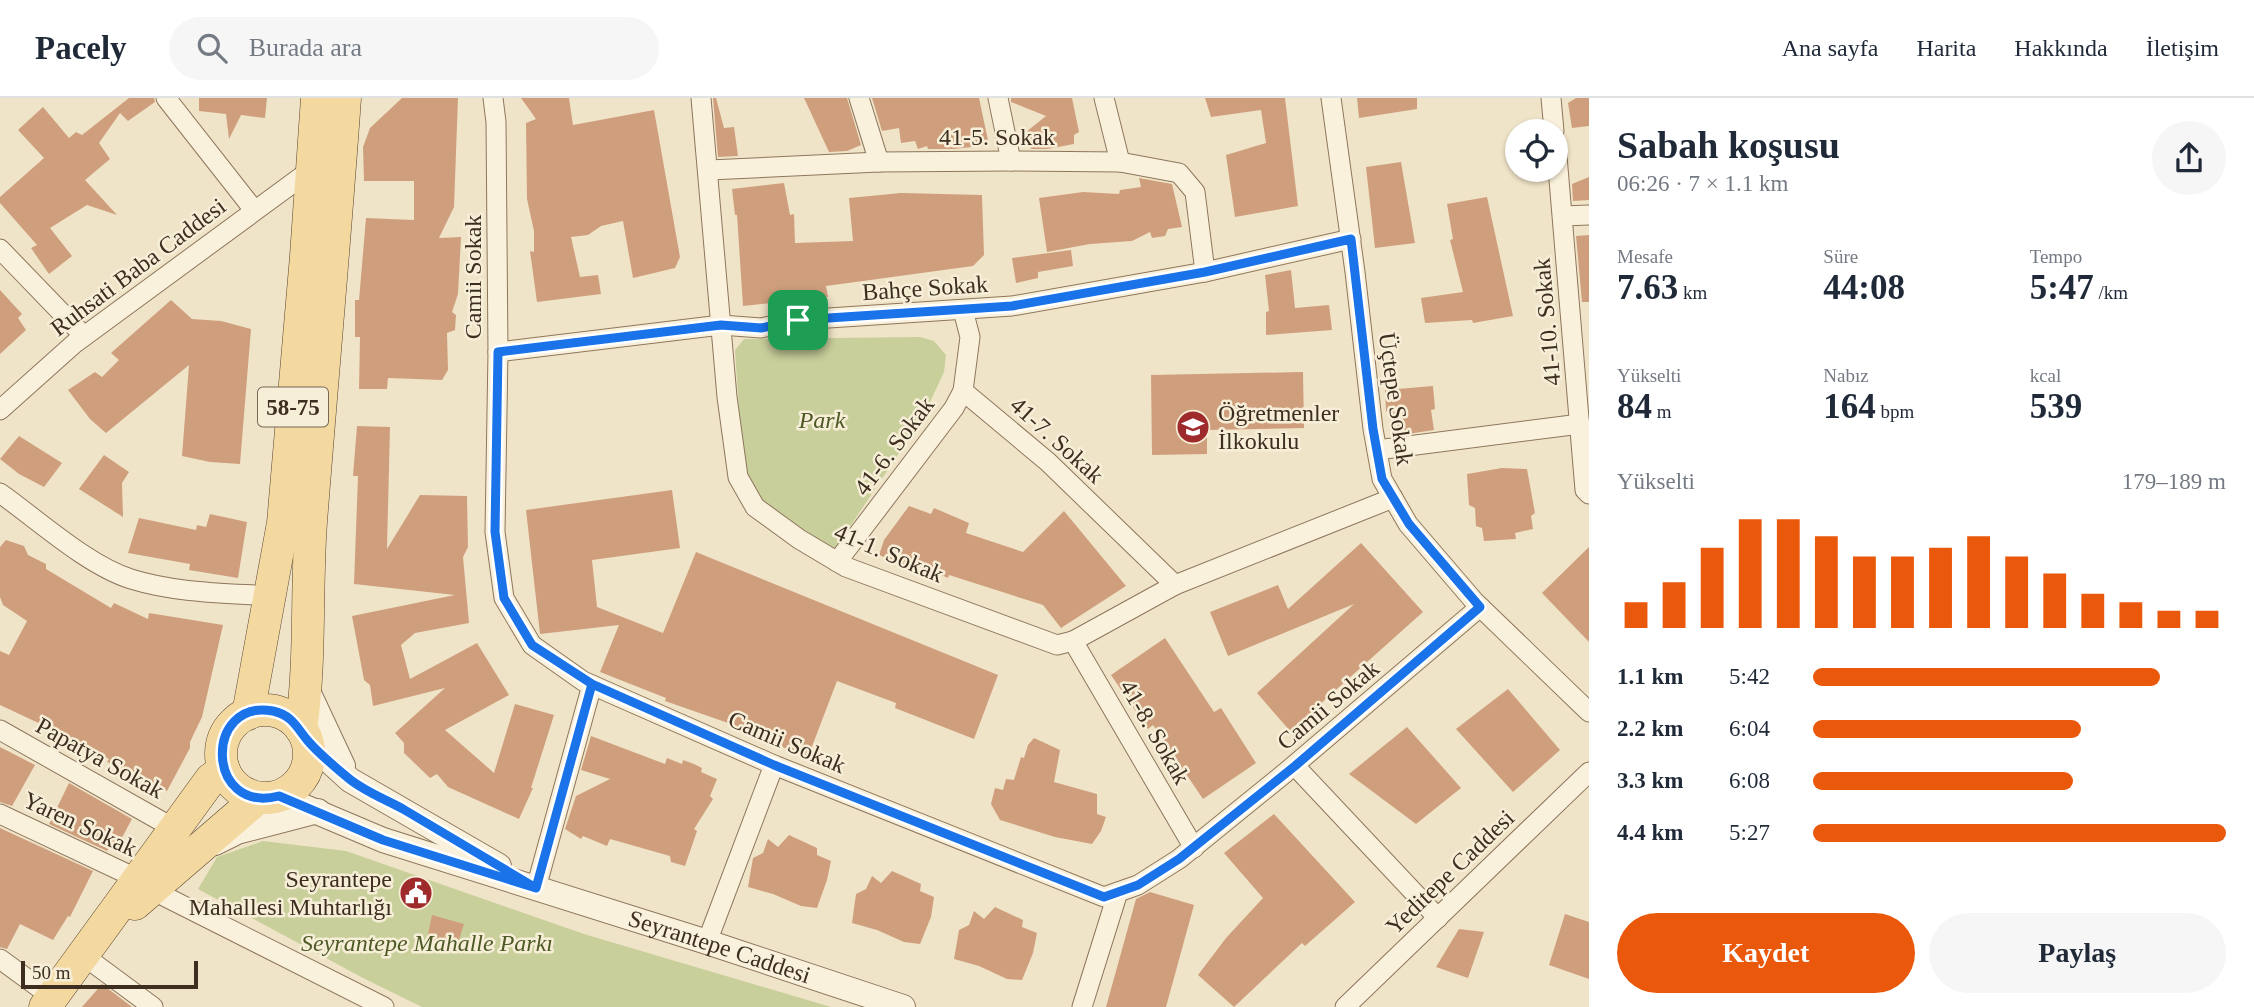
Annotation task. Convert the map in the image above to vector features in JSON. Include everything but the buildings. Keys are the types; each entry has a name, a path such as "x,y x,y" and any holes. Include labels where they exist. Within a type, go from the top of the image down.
{"main road":[{"name":"58-75","path":"248,713 283,523 317,98"},
{"path":"145,885 196,852 269,797 292,789 305,773 309,759 304,734 311,526 345,98"},
{"path":"269,797 239,790 229,780 221,753 224,739 236,722 248,713 261,711 275,711 294,721 304,734"},
{"path":"49,1002 89,948 145,885 175,828 211,779 224,770"}],"street":[{"path":"166,98 254,210"},
{"name":"Camii Sokak","path":"493,98 496,122 498,352 495,532 504,598 532,645 592,684 774,765 1104,897 1138,885 1194,848 1295,766 1480,607"},
{"name":"41-1. Sokak","path":"701,98 721,325 738,477 755,507 837,562 1057,645 1073,640"},
{"path":"859,98 879,162"},
{"path":"998,98 1012,161"},
{"path":"1104,98 1120,162"},
{"name":"Üçtepe Sokak","path":"1331,98 1382,479 1409,524 1480,607 1589,712"},
{"path":"1551,98 1554,119"},
{"name":"41-5. Sokak","path":"709,170 879,162 1012,161 1120,162 1179,173 1195,192 1205,272"},
{"name":"Ruhsati Baba Caddesi","path":"0,410 84,336 312,169"},
{"name":"41-10. Sokak","path":"1560,182 1585,490 1589,494"},
{"path":"1563,216 1589,215"},
{"name":"Bahçe Sokak","path":"498,352 721,325 761,328 798,320 1012,306 1205,272 1351,239"},
{"path":"0,249 84,336"},
{"path":"963,310 971,338 963,391"},
{"name":"41-6. Sokak","path":"837,562 954,408 963,391"},
{"name":"41-7. Sokak","path":"963,391 1048,462 1175,585"},
{"path":"1377,450 1580,424"},
{"path":"0,493 93,561 130,579 174,589 271,596"},
{"path":"1073,640 1175,585 1393,498"},
{"name":"41-8. Sokak","path":"1073,640 1194,848"},
{"path":"536,888 592,684"},
{"path":"306,687 350,780"},
{"name":"Papatya Sokak","path":"0,730 175,828"},
{"name":"Seyrantepe Caddesi","path":"304,734 350,780 536,888"},
{"path":"707,942 774,765"},
{"path":"1295,766 1438,918"},
{"name":"Yeditepe Caddesi","path":"1345,1007 1589,772"},
{"name":"Seyrantepe Caddesi","path":"269,797 318,811 383,840 903,1007"},
{"path":"196,852 237,832 318,811"},
{"name":"Yaren Sokak","path":"0,814 384,1007"},
{"path":"1082,1007 1118,892"},
{"path":"89,948 153,1007"},
{"path":"0,959 49,1002"}],"green space":[{"name":"Park","path":"920,337 934,341 946,355 944,372 923,417 831,555 770,516 743,472 735,350 744,339"},
{"name":"Seyrantepe Mahalle Parkı","path":"263,841 346,851 584,934 831,1007 422,1007 198,889 217,857"}],"place":[{"name":"Öğretmenler İlkokulu","path":"1193,427"},
{"name":"Seyrantepe Mahallesi Muhtarlığı","path":"416,893"}],"route":[{"path":"798,320 761,328 721,325 498,352 495,532 504,598 532,645 583,681 592,684 536,888 383,840 279,796 251,796 239,790 229,780 222,760 222,746 227,733 248,713 275,711 294,721 306,740 350,780 536,888 555,820 592,684 774,765 1104,897 1138,885 1179,859 1295,766 1480,607 1409,524 1382,479 1373,429 1351,239 1205,272 1012,306 798,320"}]}
